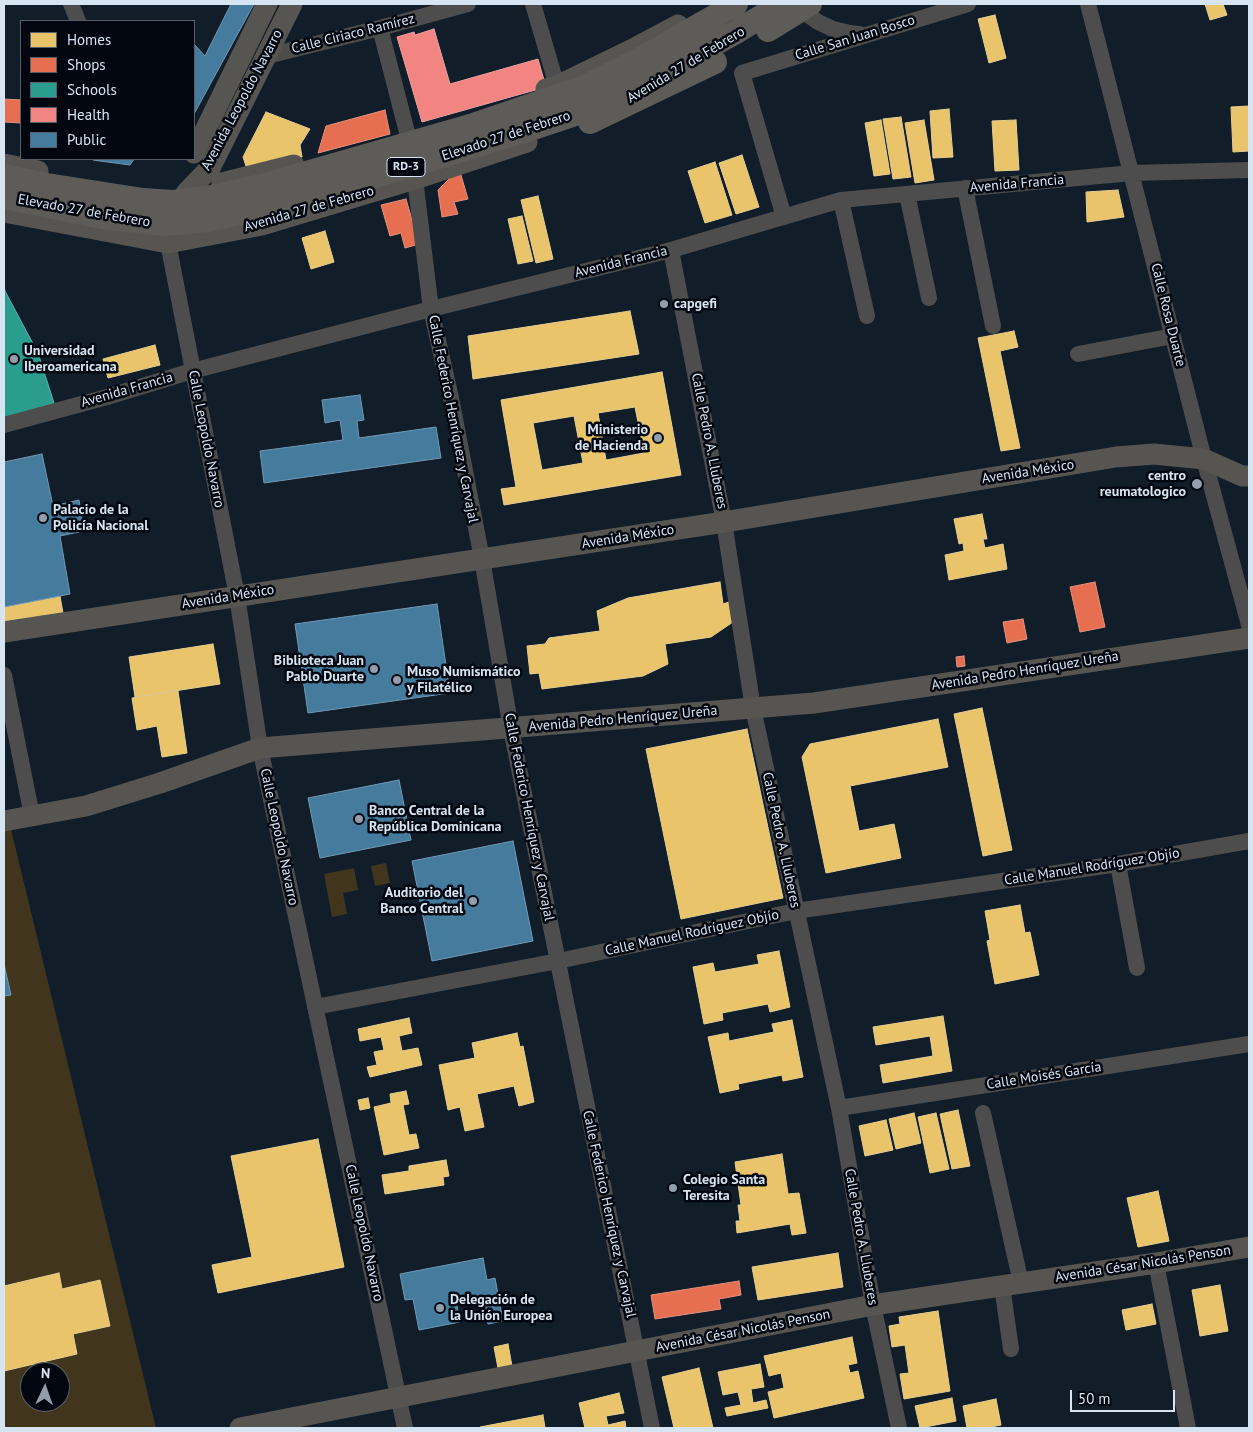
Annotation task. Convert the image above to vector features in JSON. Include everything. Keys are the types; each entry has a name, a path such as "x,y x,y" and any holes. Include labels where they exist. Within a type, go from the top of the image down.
{"highway":[{"name":"Elevado 27 de Febrero","path":"4,176 143,200 173,202 207,198 261,186 470,126 584,87 644,57 736,4"},
{"name":"Elevado 27 de Febrero","path":"4,197 102,217 162,224 208,220 255,210 430,160 587,110 657,76 784,4"},
{"path":"590,122 715,62 810,4"}],"main road":[{"name":"Avenida Leopoldo Navarro","path":"195,151 267,4"},
{"name":"Avenida Leopoldo Navarro","path":"186,193 210,168 292,4"},
{"name":"RD-3","path":"4,164 144,193 186,193 408,136 557,86 631,50 718,4"},
{"name":"Avenida 27 de Febrero","path":"4,212 168,242 262,225 590,122 700,59 784,4"},
{"name":"Avenida Leopoldo Navarro","path":"168,242 186,193 190,160"},
{"path":"53,221 68,219 138,230 149,229 154,225 156,219 154,207 142,199 76,185 61,177"},
{"name":"Avenida México","path":"4,632 724,522 1116,458 1154,454 1204,459 1242,476 1249,476"},
{"name":"Avenida Pedro Henríquez Ureña","path":"4,821 86,806 160,783 260,748 814,703 1249,638"},
{"name":"Avenida César Nicolás Penson","path":"240,1428 873,1305 1156,1263 1249,1247"}],"street":[{"path":"71,4 78,20"},
{"name":"Calle Ciriaco Ramírez","path":"267,56 466,4"},
{"path":"533,4 557,86"},
{"path":"796,4 818,22 834,29 850,33 867,34"},
{"name":"Calle San Juan Bosco","path":"784,217 742,72 968,4"},
{"name":"Calle Rosa Duarte","path":"1088,4 1204,459 1249,625"},
{"name":"Calle Federico Henríquez y Carvajal","path":"380,28 408,136 431,309 451,398 482,559 511,728 652,1428"},
{"name":"Avenida Francia","path":"4,425 107,397 192,371 431,309 671,250 841,200 1132,173 1249,170"},
{"path":"965,188 993,326"},
{"path":"907,194 929,298"},
{"path":"841,200 868,316"},
{"name":"Calle Leopoldo Navarro","path":"168,242 237,596 260,748 405,1428"},
{"name":"Calle Pedro A. Lluberes","path":"671,250 724,522 753,708 839,1108 873,1305 899,1428"},
{"path":"1078,354 1173,336"},
{"path":"4,675 32,816"},
{"name":"Calle Manuel Rodríguez Objío","path":"315,1007 558,961 796,912 1118,864 1249,841"},
{"path":"1118,864 1137,968"},
{"name":"Calle Moisés García","path":"839,1108 1249,1044"},
{"path":"983,1113 1012,1285 1011,1349"},
{"path":"1156,1263 1188,1428"}],"shaded area":[{"path":"10,825 156,1428 4,1428 4,826"},
{"path":"386,863 390,883 375,886 371,866"},
{"path":"354,868 358,890 343,893 347,914 332,917 324,874"}],"building: Homes":[{"path":"1205,4 1223,4 1227,15 1210,20"},
{"path":"995,15 1006,58 989,63 978,19"},
{"path":"1249,106 1249,151 1233,152 1231,107"},
{"path":"949,109 953,157 933,158 930,111"},
{"path":"266,112 310,129 300,145 302,157 247,169 243,157"},
{"path":"901,117 911,177 893,179 883,119"},
{"path":"881,120 890,174 874,176 865,123"},
{"path":"924,120 934,180 915,183 905,123"},
{"path":"1016,120 1019,170 995,171 992,121"},
{"path":"742,155 759,207 736,214 719,163"},
{"path":"715,162 732,215 705,223 688,171"},
{"path":"1118,190 1124,217 1087,222 1086,192"},
{"path":"538,196 553,259 536,263 521,200"},
{"path":"522,216 533,261 518,264 508,219"},
{"path":"325,231 334,262 311,269 302,238"},
{"path":"630,311 639,354 473,379 468,336"},
{"path":"1014,331 1018,347 1000,351 1020,448 1001,451 978,338"},
{"path":"155,345 160,365 108,378 103,359"},
{"name":"Ministerio de Hacienda","path":"662,372 681,475 504,505 501,489 516,487 501,400","holes":["635,407 644,453 606,460 598,413","574,416 583,463 542,470 533,423"]},
{"path":"982,514 987,539 983,539 985,548 1003,544 1007,569 949,580 945,555 964,551 963,543 959,544 954,519"},
{"path":"720,582 723,604 729,602 733,622 711,637 665,644 668,664 643,676 542,689 539,673 530,674 527,646 545,644 549,638 600,631 597,611 628,598"},
{"path":"60,596 63,613 4,621 4,607"},
{"path":"213,644 220,684 135,697 129,657"},
{"path":"178,691 187,753 162,757 157,726 137,730 132,698"},
{"path":"982,708 1012,850 983,856 954,714"},
{"path":"938,719 948,767 850,786 859,831 894,824 901,858 826,873 802,757 810,744"},
{"path":"747,729 783,898 681,919 646,749"},
{"path":"1020,905 1025,933 1030,932 1039,975 995,984 987,941 990,940 985,911"},
{"path":"779,951 790,1007 770,1012 768,1004 722,1013 723,1020 704,1024 693,967 713,963 715,972 759,964 757,955"},
{"path":"943,1016 952,1071 883,1083 880,1065 933,1056 930,1036 876,1045 873,1027"},
{"path":"409,1018 412,1033 399,1036 402,1051 418,1048 422,1065 370,1077 367,1067 377,1065 374,1052 384,1050 381,1037 360,1041 358,1029"},
{"path":"792,1020 803,1077 783,1081 782,1075 738,1084 739,1089 720,1093 708,1037 728,1033 729,1041 774,1032 772,1024"},
{"path":"517,1033 520,1047 523,1046 534,1102 519,1106 514,1086 477,1094 484,1127 465,1131 460,1107 448,1110 439,1065 475,1058 472,1043"},
{"path":"406,1091 409,1104 403,1105 409,1135 416,1134 419,1148 384,1155 374,1107 391,1103 390,1094"},
{"path":"368,1098 370,1108 360,1110 358,1100"},
{"path":"958,1110 970,1166 952,1169 940,1114"},
{"path":"914,1113 921,1143 896,1149 889,1119"},
{"path":"936,1113 949,1169 930,1173 918,1117"},
{"path":"886,1120 893,1150 865,1156 859,1126"},
{"path":"318,1139 344,1267 218,1293 212,1265 252,1257 231,1156"},
{"path":"782,1154 788,1194 799,1193 806,1233 792,1235 790,1224 737,1233 736,1221 740,1221 738,1205 741,1205 735,1162"},
{"path":"446,1160 449,1176 443,1177 444,1185 385,1194 382,1175 409,1171 409,1166"},
{"path":"1158,1191 1169,1241 1138,1247 1127,1198"},
{"path":"838,1253 843,1287 758,1300 752,1267"},
{"path":"59,1273 62,1289 100,1280 110,1326 73,1334 77,1354 43,1362 20,1362 20,1367 4,1371 4,1286"},
{"path":"1220,1285 1228,1331 1200,1336 1192,1290"},
{"path":"1152,1304 1156,1324 1126,1330 1122,1310"},
{"path":"938,1311 950,1391 904,1399 900,1374 909,1373 905,1345 892,1347 889,1326 900,1324 899,1317"},
{"path":"852,1337 857,1363 848,1365 850,1373 858,1371 864,1398 774,1418 768,1392 784,1388 781,1373 769,1376 764,1356"},
{"path":"508,1344 512,1366 498,1368 494,1347"},
{"path":"760,1364 764,1387 751,1389 753,1403 766,1400 768,1408 727,1416 725,1408 741,1405 738,1392 723,1395 718,1372"},
{"path":"699,1368 713,1428 674,1428 662,1377"},
{"path":"619,1393 624,1413 606,1416 608,1425 625,1421 626,1428 585,1428 579,1403"},
{"path":"952,1398 956,1421 920,1428 915,1406"},
{"path":"996,1399 1001,1425 986,1428 967,1428 963,1406"},
{"path":"543,1415 545,1428 480,1428 480,1427"}],"building: Shops":[{"path":"4,99 20,100 20,123 4,122"},
{"path":"385,110 390,134 318,153 326,126"},
{"path":"461,175 468,199 454,202 458,214 442,217 438,190 452,176"},
{"path":"406,199 419,244 405,248 401,233 390,236 381,205"},
{"path":"1095,582 1105,627 1080,632 1070,587"},
{"path":"1023,619 1027,639 1007,643 1003,622"},
{"path":"964,656 965,666 957,667 956,657"},
{"path":"739,1281 741,1295 719,1299 721,1309 655,1319 651,1295"}],"building: Schools":[{"path":"4,285 5,291 38,353 54,403 4,419"}],"building: Health":[{"path":"434,29 450,84 538,59 546,87 422,122 397,37 414,32 415,35"}],"building: Public":[{"path":"231,4 254,4 195,112 195,45 205,56"},
{"path":"93,160 133,160 130,165"},
{"path":"360,395 364,420 357,421 359,438 436,427 441,458 264,483 260,451 343,440 340,420 325,423 322,400"},
{"name":"Palacio de la Policía Nacional","path":"42,454 53,506 79,500 84,531 60,536 70,594 4,607 4,462"},
{"path":"437,604 450,693 308,713 295,624"},
{"name":"Banco Central de la República Dominicana","path":"399,780 411,840 320,858 308,798"},
{"name":"Auditorio del Banco Central","path":"513,841 533,941 432,961 412,861"},
{"path":"4,964 11,995 4,996"},
{"path":"483,1258 487,1280 495,1278 503,1321 488,1324 482,1296 456,1301 460,1322 419,1330 413,1299 405,1300 400,1274"}],"place":[{"name":"capgefi","path":"664,304"},
{"name":"Universidad Iberoamericana","path":"14,359"},
{"name":"Ministerio de Hacienda","path":"658,438"},
{"name":"centro reumatologico","path":"1197,484"},
{"name":"Palacio de la Policía Nacional","path":"43,518"},
{"name":"Biblioteca Juan Pablo Duarte","path":"374,669"},
{"name":"Muso Numismático y Filatélico","path":"397,680"},
{"name":"Banco Central de la República Dominicana","path":"359,819"},
{"name":"Auditorio del Banco Central","path":"473,901"},
{"name":"Colegio Santa Teresita","path":"673,1188"},
{"name":"Delegación de la Unión Europea","path":"440,1308"}]}
